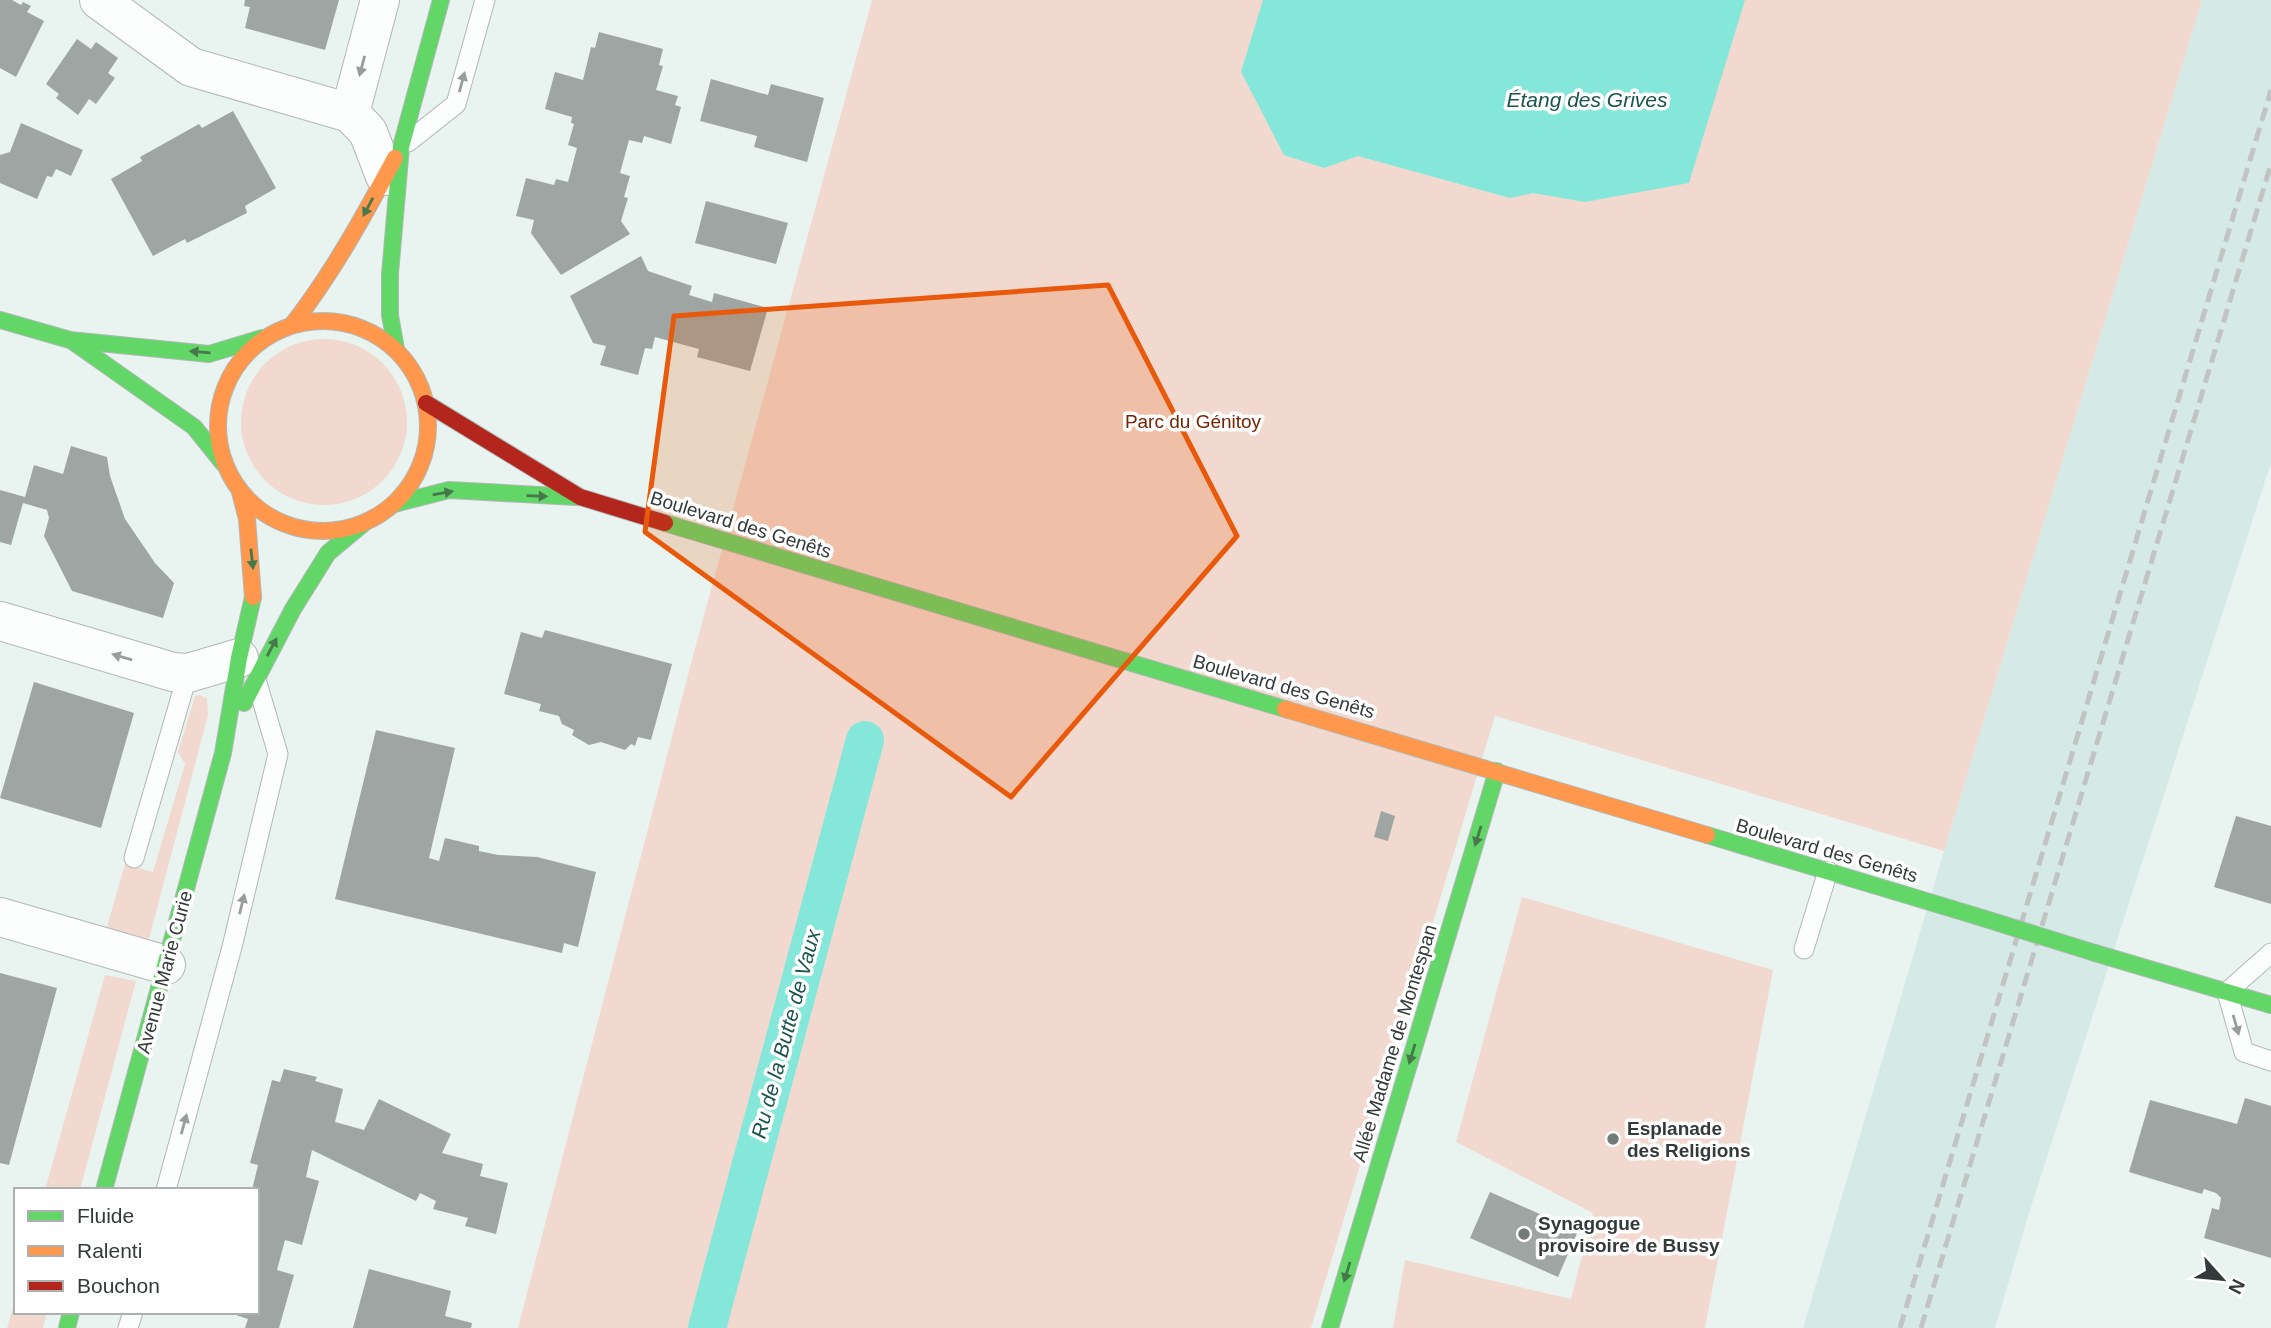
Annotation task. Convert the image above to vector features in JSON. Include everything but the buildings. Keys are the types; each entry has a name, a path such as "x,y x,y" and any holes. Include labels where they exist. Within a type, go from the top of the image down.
{"street":[{"path":"99,0 191,67 350,113 368,132 393,162 390,316 396,349"},
{"path":"350,113 380,0"},
{"path":"293,324 317,293 353,236 393,162 441,0"},
{"path":"0,320 70,340 209,354 265,337 293,324 330,320 366,329 396,349 415,374 426,403 429,431 424,458 412,483 394,504 364,523 331,532 297,529 266,516 240,492 224,463 194,428 70,340"},
{"path":"224,463 217,428 222,393 239,361 265,337"},
{"name":"Boulevard des Genêts","path":"426,403 580,497 2227,992"},
{"name":"Boulevard des Genêts","path":"394,504 449,490 580,497"},
{"name":"Avenue Marie Curie","path":"105,1188 247,668 254,578 247,519 240,492"},
{"name":"Avenue Marie Curie","path":"223,753 247,668 293,609 328,553 364,523"},
{"path":"0,621 173,672 247,668"},
{"name":"Allée Madame de Montespan","path":"1330,1328 1497,771"},
{"path":"0,917 166,965"},
{"path":"2227,992 2271,1005"}],"lane":[{"path":"393,162 456,104 485,0"},
{"path":"167,1188 232,947 278,754 247,668"},
{"path":"134,858 188,673"},
{"path":"1804,949 1828,871"},
{"path":"2271,953 2227,992 2244,1052 2271,1062"}],"highlighted area":[{"path":"1108,285 1237,536 1011,797 645,532 674,316"}],"shaded area":[{"path":"2202,0 2271,0 2271,463 2030,1210 1995,1328 1803,1328 1944,851"}],"green space":[{"name":"Parc du Génitoy","path":"872,0 2202,0 1944,851 1495,716 1311,1328 518,1328 694,652"},
{"path":"324,339 356,346 370,353 382,364 393,376 400,390 407,422 400,454 393,468 382,480 370,491 356,498 324,505 292,498 278,491 266,480 255,468 248,454 241,422 248,390 255,376 266,364 278,353 292,346"},
{"path":"195,696 207,698 208,715 149,939 106,930 125,864 153,872 185,764 178,752"},
{"path":"1522,897 1773,970 1705,1328 1393,1328 1405,1260 1571,1299 1593,1213 1456,1142"},
{"path":"105,975 136,981 81,1188 46,1188"},
{"path":"14,1304 14,1314 46,1314 43,1328 7,1328"}],"water":[{"name":"Étang des Grives","path":"1263,0 1745,0 1689,183 1585,202 1533,193 1510,198 1358,156 1324,168 1284,155 1241,72"}],"waterway":[{"name":"Ru de la Butte de Vaux","path":"707,1328 865,740"}],"railway":[{"path":"1900,1328 2271,90"},
{"path":"1921,1328 2271,164"}],"traffic: fast":[{"path":"396,349 390,315 390,274 401,147 441,0"},
{"path":"0,320 70,340 209,354 262,338"},
{"path":"72,341 194,427 223,463"},
{"path":"394,504 449,490 576,497"},
{"path":"244,703 293,609 328,553 364,523"},
{"path":"665,523 1285,709"},
{"path":"105,1188 223,753 239,658 253,597"},
{"path":"1330,1328 1497,771"},
{"path":"1707,835 1976,916"},
{"path":"1976,916 2095,953"},
{"path":"2095,953 2271,1005"},
{"path":"67,1328 70,1314"}],"traffic: slow":[{"path":"293,324 335,264 395,158"},
{"path":"323,321 363,329 397,352 420,386 428,426 420,466 397,500 363,523 323,531 283,523 249,500 226,466 218,426 226,386 249,352 283,329 323,321"},
{"path":"240,492 247,519 253,597"},
{"path":"1285,709 1707,835"}],"traffic: jam":[{"path":"426,403 580,497 665,523"}],"place":[{"name":"Esplanade des Religions","path":"1613,1139"},
{"name":"Synagogue provisoire de Bussy","path":"1524,1234"}]}
